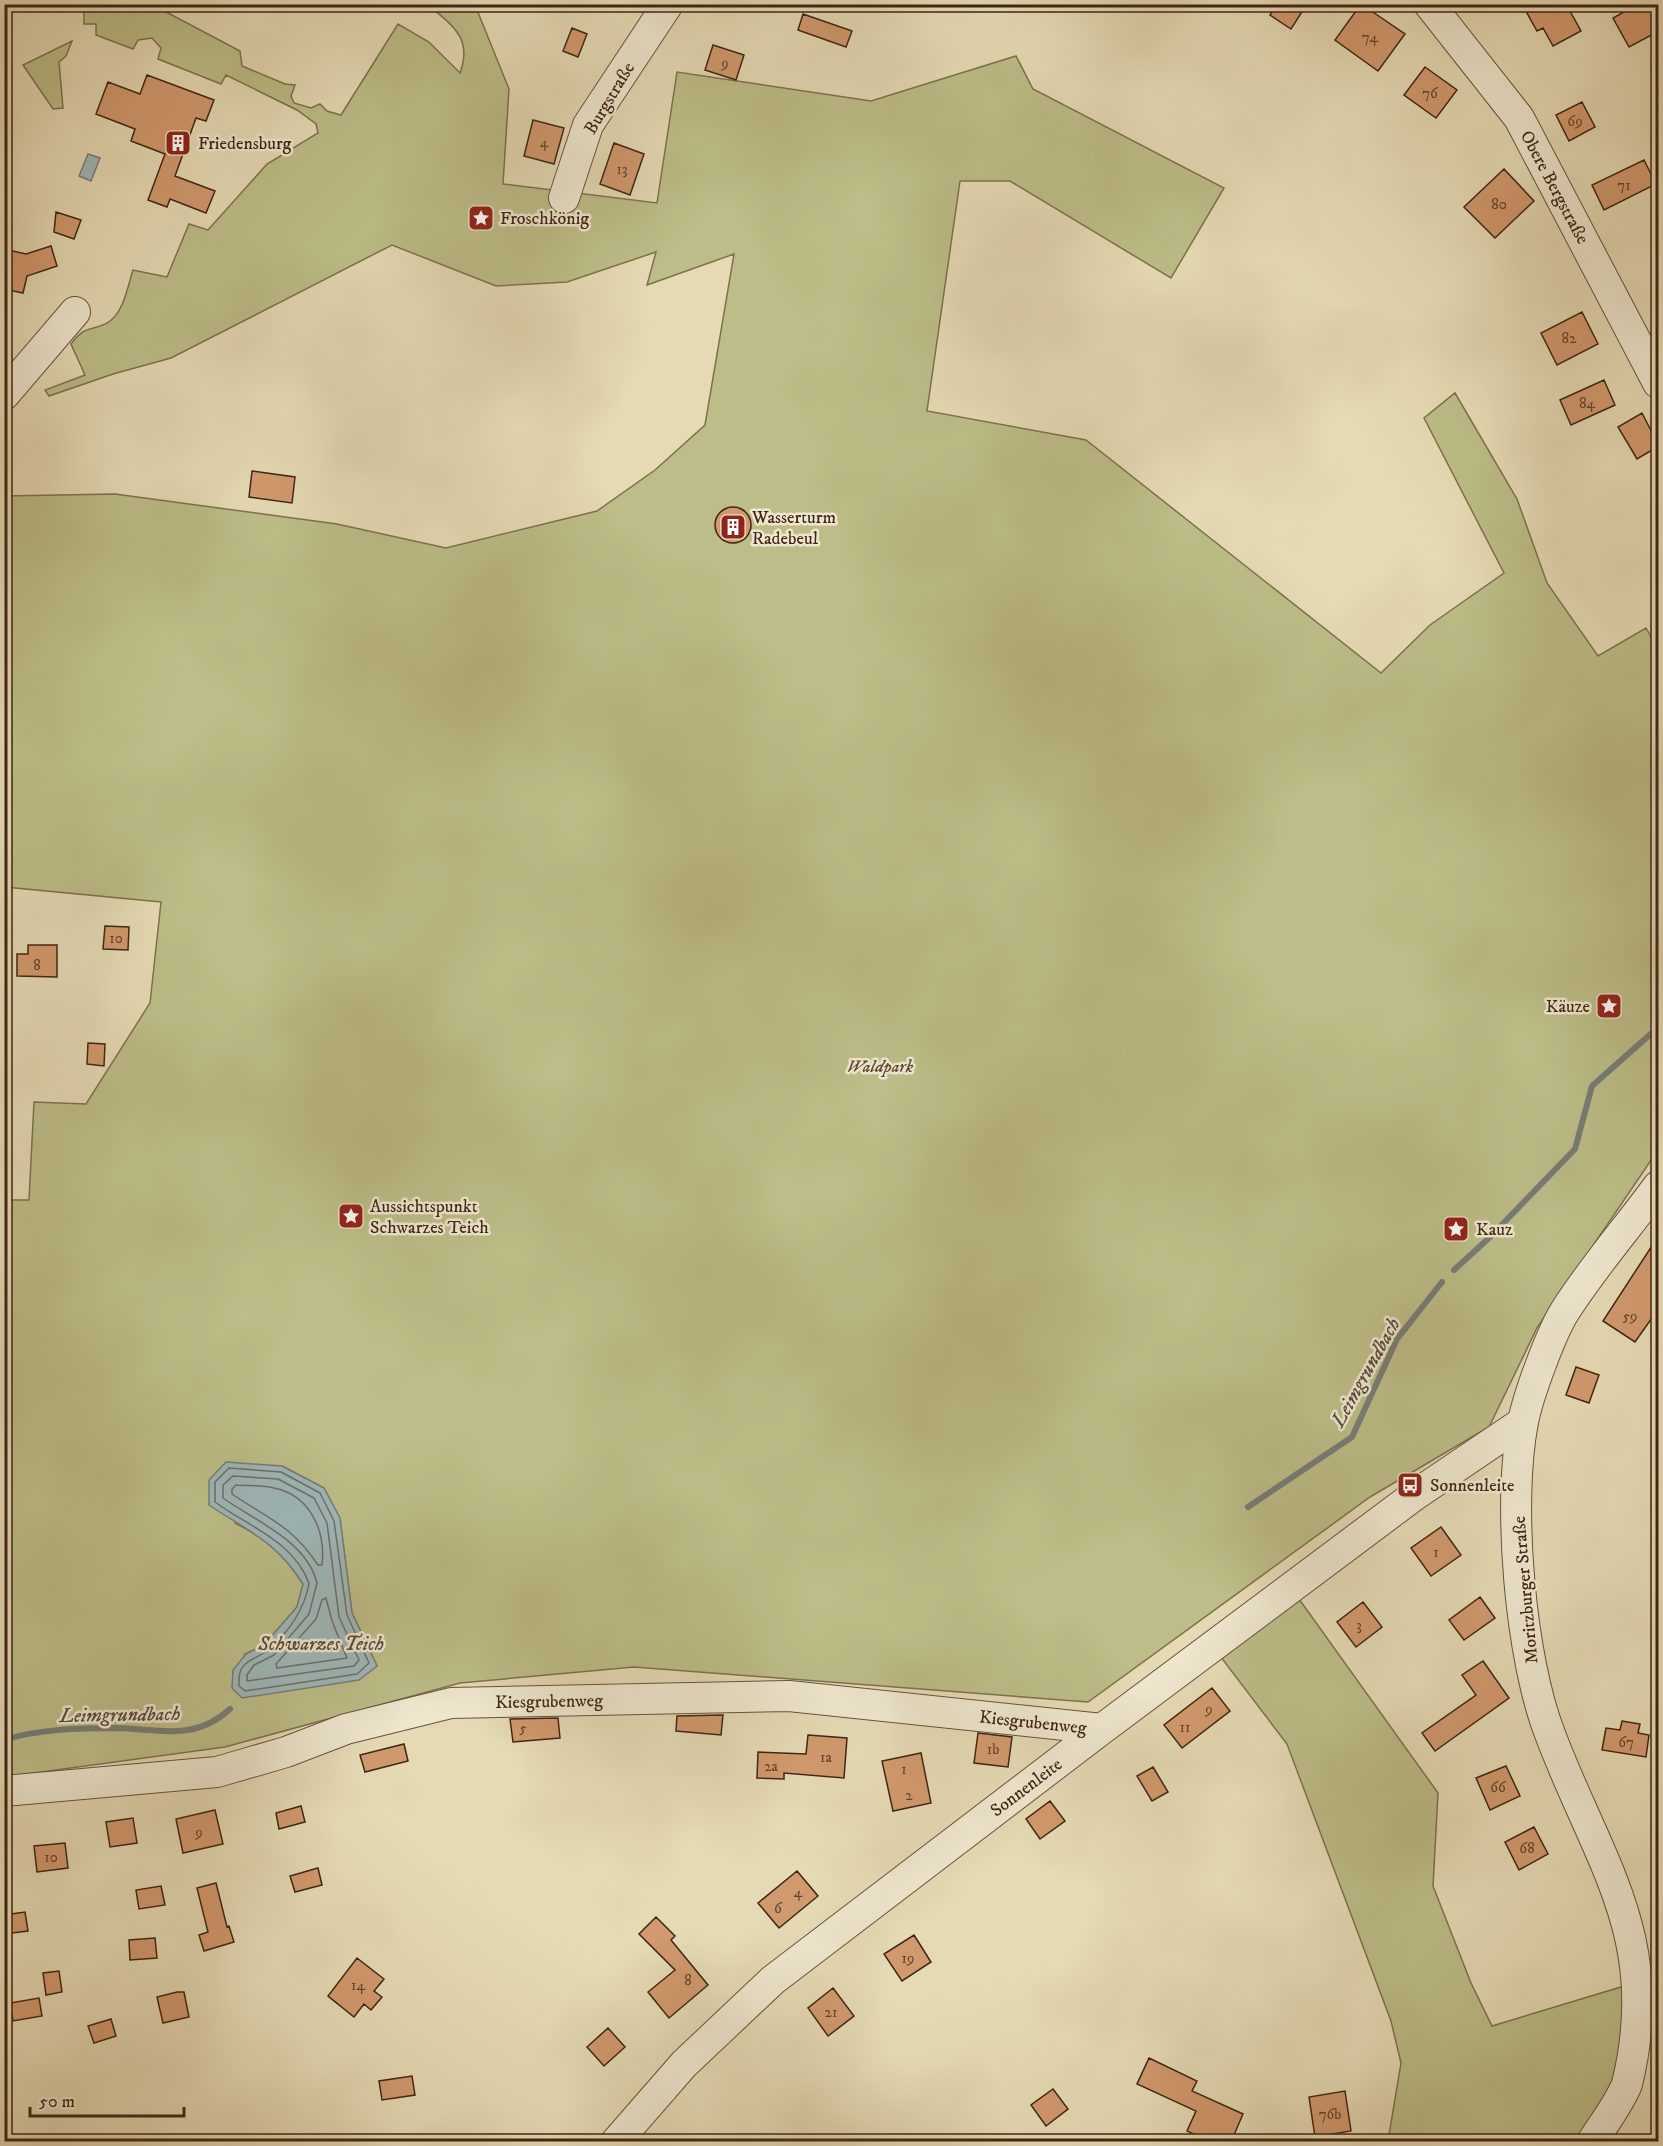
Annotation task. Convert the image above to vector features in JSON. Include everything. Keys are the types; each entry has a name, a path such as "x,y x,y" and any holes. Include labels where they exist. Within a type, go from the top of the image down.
{"street":[{"name":"Burgstraße","path":"564,198 588,125 668,4"},
{"name":"Obere Bergstraße","path":"1429,4 1519,118 1659,383"},
{"path":"4,395 75,312"},
{"name":"Moritzburger Straße","path":"1592,2142 1626,2087 1643,2037 1646,1963 1643,1939 1621,1880 1567,1777 1549,1733 1534,1686 1524,1616 1517,1495 1522,1422 1532,1390 1564,1312 1659,1186"},
{"name":"Sonnenleite","path":"616,2142 684,2064 774,1980 1102,1729 1415,1495 1522,1422"},
{"name":"Kiesgrubenweg","path":"4,1791 217,1772 286,1752 346,1729 451,1703 789,1696 1102,1729"}],"green space":[{"name":"Waldpark","path":"107,5 153,5 240,51 242,66 285,84 295,85 291,96 294,103 311,108 320,104 327,111 341,115 398,24 429,42 460,73 464,50 462,41 452,26 428,5 475,5 509,89 503,184 657,203 677,72 871,101 1016,56 1033,89 1224,188 1171,278 1010,181 960,181 927,411 1086,440 1381,673 1430,625 1504,573 1424,418 1455,393 1517,499 1547,583 1598,656 1646,628 1658,649 1658,1150 1537,1328 1489,1427 1370,1497 1088,1702 634,1667 460,1683 225,1747 5,1777 5,1200 29,1200 34,1102 86,1104 150,1003 161,902 5,887 4,496 115,494 337,524 446,548 597,511 655,470 705,425 734,254 647,285 656,252 567,282 496,286 392,245 171,358 113,374 49,396 45,390 85,375 71,344 81,333 104,325 115,317 125,297 133,270 167,277 189,224 208,230 267,164 318,133 316,124 297,110 226,75 221,84 158,59 161,48 152,38 138,40 133,49 96,35 96,24 84,24 84,7 95,11","holes":["282,1466 324,1488 340,1519 352,1613 377,1666 245,1654 264,1645 297,1607 303,1584 274,1548 235,1523"]},
{"path":"72,41 66,56 59,62 63,108 53,109 23,65"},
{"path":"1294,1592 1438,1793 1433,1886 1471,1983 1492,2026 1621,1987 1630,2007 1612,2094 1574,2141 1388,2141 1401,2063 1391,2021 1287,1744 1217,1652"}],"water":[{"path":"88,154 100,158 91,181 79,176"},
{"name":"Schwarzes Teich","path":"226,1462 282,1466 324,1488 340,1518 352,1613 377,1666 359,1680 242,1698 232,1688 233,1670 246,1654 264,1645 297,1607 303,1584 283,1557 272,1547 209,1505 209,1480"}],"building":[{"path":"1277,4 1307,4 1291,29 1270,15"},
{"path":"1361,4 1405,34 1378,71 1335,40"},
{"path":"1522,4 1566,4 1581,31 1553,46 1543,28 1537,31"},
{"path":"1638,4 1648,4 1659,23 1659,31 1629,47 1613,18"},
{"path":"803,14 852,31 846,47 798,30"},
{"path":"572,28 587,34 578,57 563,51"},
{"path":"713,45 744,55 736,80 705,70"},
{"path":"1425,67 1457,90 1436,118 1404,95"},
{"name":"Friedensburg","path":"147,75 214,100 206,121 196,118 175,176 215,191 206,213 170,199 167,207 148,200 165,154 131,141 135,129 96,114 108,82 140,94"},
{"path":"1582,102 1595,127 1569,141 1556,115"},
{"path":"533,120 564,128 554,164 524,156"},
{"path":"614,143 644,154 630,195 600,184"},
{"path":"1644,160 1656,184 1604,210 1592,185"},
{"path":"1504,169 1534,201 1495,238 1464,207"},
{"path":"56,212 81,220 74,239 54,232"},
{"path":"51,246 57,266 27,276 23,293 4,289 4,249 26,254"},
{"path":"1582,312 1598,344 1557,365 1541,333"},
{"path":"1604,380 1615,405 1571,425 1560,400"},
{"path":"1642,413 1659,446 1637,459 1618,427"},
{"path":"252,471 295,477 292,503 249,497"},
{"name":"Wasserturm Radebeul","path":"733,507 746,512 751,525 746,538 733,543 720,538 715,525 720,512"},
{"path":"105,926 129,927 128,950 103,949"},
{"path":"28,945 57,945 57,977 17,976 17,954 28,954"},
{"path":"88,1043 105,1044 104,1066 87,1064"},
{"path":"1659,1235 1659,1308 1635,1342 1603,1321"},
{"path":"1576,1367 1599,1375 1589,1403 1566,1395"},
{"path":"1441,1527 1461,1555 1431,1576 1411,1548"},
{"path":"1480,1597 1495,1618 1464,1640 1449,1620"},
{"path":"1363,1602 1382,1627 1356,1647 1337,1622"},
{"path":"1483,1661 1509,1698 1435,1751 1422,1733 1476,1695 1462,1675"},
{"path":"1212,1688 1230,1711 1182,1748 1164,1725"},
{"path":"723,1715 721,1735 676,1731 677,1716"},
{"path":"558,1718 560,1738 513,1742 510,1719"},
{"path":"1622,1721 1640,1724 1638,1733 1649,1735 1646,1757 1602,1750 1606,1728 1620,1730"},
{"path":"978,1733 1012,1737 1008,1767 974,1763"},
{"path":"808,1735 847,1738 844,1778 784,1773 784,1779 757,1778 758,1752 806,1754"},
{"path":"404,1744 408,1761 365,1772 360,1755"},
{"path":"921,1753 931,1803 893,1811 882,1761"},
{"path":"1506,1766 1520,1796 1490,1810 1476,1778"},
{"path":"1153,1767 1168,1792 1152,1801 1137,1776"},
{"path":"1050,1801 1065,1821 1040,1839 1026,1819"},
{"path":"301,1806 305,1822 279,1829 276,1813"},
{"path":"215,1810 223,1844 183,1853 176,1819"},
{"path":"133,1818 137,1843 110,1847 106,1822"},
{"path":"1534,1827 1548,1854 1519,1870 1505,1842"},
{"path":"65,1843 68,1868 37,1872 34,1846"},
{"path":"318,1868 322,1885 295,1892 290,1876"},
{"path":"797,1871 818,1896 779,1928 758,1903"},
{"path":"216,1883 227,1927 229,1926 234,1942 204,1951 199,1935 208,1932 197,1888"},
{"path":"161,1886 165,1905 139,1909 136,1890"},
{"path":"25,1912 28,1931 4,1934 4,1915"},
{"path":"656,1917 675,1936 671,1940 708,1985 669,2018 648,1992 675,1970 639,1934"},
{"path":"914,1935 931,1962 902,1981 884,1954"},
{"path":"155,1938 157,1958 130,1960 129,1940"},
{"path":"357,1958 384,1979 374,1991 382,1997 371,2010 364,2004 354,2017 328,1996"},
{"path":"59,1971 62,1992 46,1995 43,1973"},
{"path":"833,1988 854,2016 828,2036 808,2008"},
{"path":"184,1992 189,2017 163,2023 157,1997"},
{"path":"39,1998 42,2016 13,2021 10,2003"},
{"path":"111,2019 116,2036 94,2043 88,2026"},
{"path":"608,2028 625,2047 604,2066 587,2047"},
{"path":"1149,2058 1197,2081 1192,2091 1243,2114 1231,2142 1210,2142 1187,2131 1196,2111 1137,2084"},
{"path":"412,2076 415,2095 382,2100 379,2081"},
{"path":"1053,2089 1068,2109 1046,2126 1031,2105"},
{"path":"1345,2091 1351,2131 1315,2137 1309,2097"}],"waterway":[{"name":"Leimgrundbach","path":"1454,1270 1489,1238 1575,1149 1592,1086 1654,1031 1658,1022"},
{"name":"Leimgrundbach","path":"1248,1507 1352,1437 1397,1339 1442,1282"},
{"name":"Leimgrundbach","path":"4,1740 31,1733 74,1729 190,1730 217,1719 230,1709"}],"place":[{"name":"Friedensburg","path":"178,143"},
{"name":"Froschkönig","path":"481,218"},
{"name":"Wasserturm Radebeul","path":"733,527"},
{"name":"Käuze","path":"1609,1006"},
{"name":"Aussichtspunkt Schwarzes Teich","path":"351,1216"},
{"name":"Kauz","path":"1456,1229"},
{"name":"Sonnenleite","path":"1410,1485"}]}
